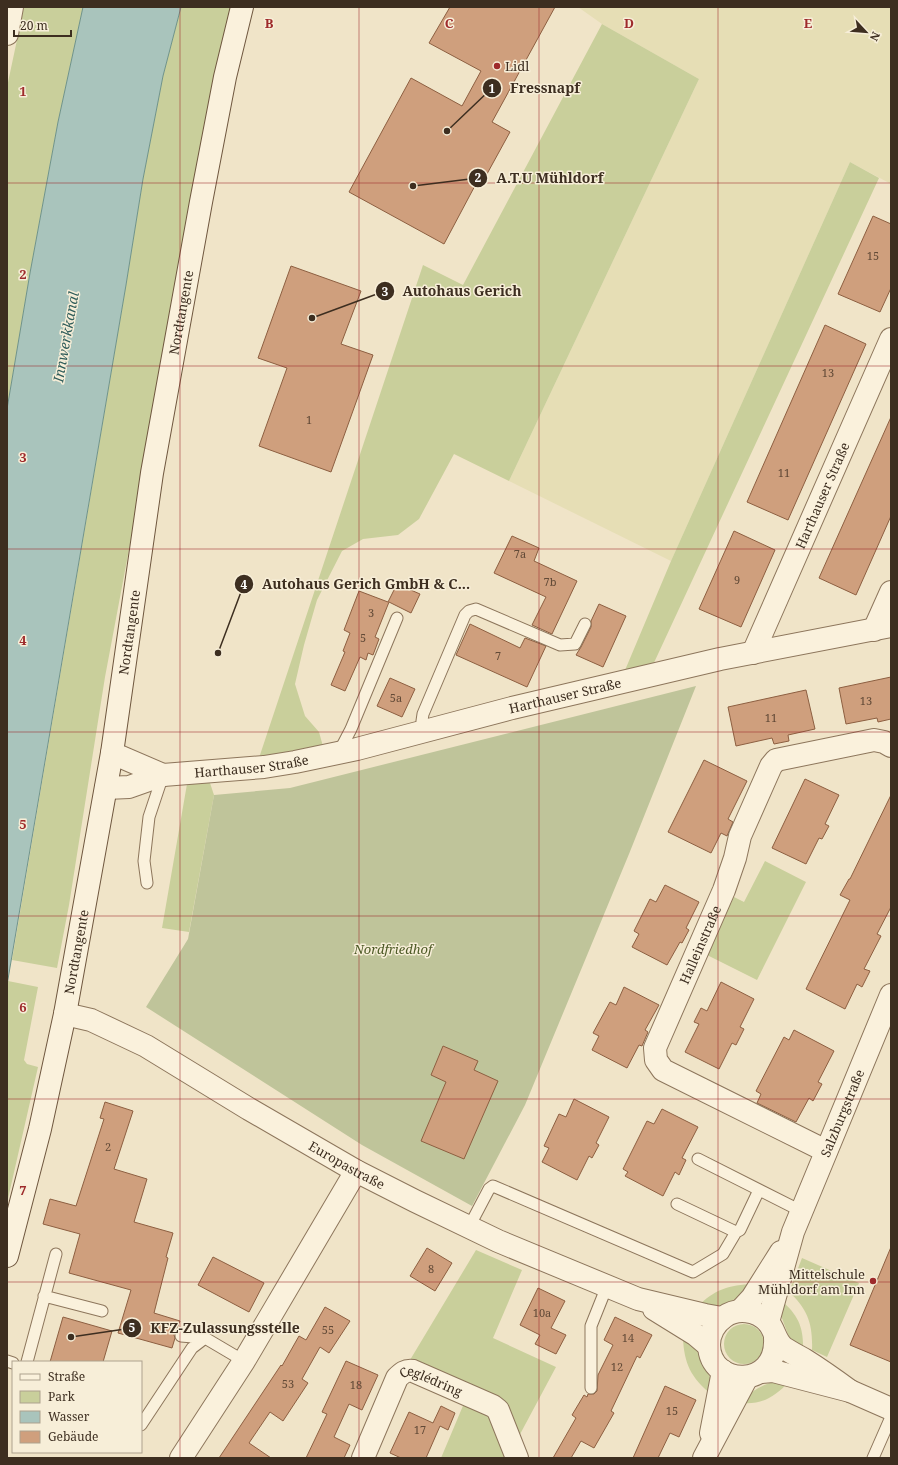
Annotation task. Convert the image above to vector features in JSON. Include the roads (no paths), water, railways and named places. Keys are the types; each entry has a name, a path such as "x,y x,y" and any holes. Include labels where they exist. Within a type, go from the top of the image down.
{"street":[{"path":"7,34 12,7"},
{"name":"Nordtangente","path":"7,1256 40,1129 65,1014 112,753 154,465 217,116 242,7"},
{"name":"Harthauser Straße","path":"753,653 891,339"},
{"name":"Harthauser Straße","path":"106,788 128,787 163,775 264,767 339,752 512,708 720,659 883,628 891,592"},
{"name":"Halleinstraße","path":"826,1151 663,1070 656,1060 655,1048 724,890 735,858 740,836 771,766 776,760 874,740 884,742 891,746"},
{"name":"Harthauser Straße","path":"112,753 163,775"},
{"name":"Salzburgstraße","path":"772,1330 793,1232 891,995"},
{"name":"Europastraße","path":"65,1014 91,1020 146,1046 249,1109 356,1171 498,1241 638,1299 705,1316 731,1314"},
{"path":"181,1458 244,1361 356,1171"},
{"name":"Salzburgstraße","path":"731,1314 752,1298 793,1232"},
{"name":"Europastraße","path":"638,1299 680,1325 709,1346"},
{"path":"850,1391 806,1360 784,1347 772,1330 756,1313 731,1314 712,1330 709,1346 713,1360 723,1371 730,1375 739,1377 773,1371 850,1391 891,1409"},
{"path":"710,1454 732,1408 754,1375 767,1367 775,1353 772,1330"},
{"name":"Ceglédring","path":"363,1458 397,1378 402,1372 408,1370 493,1406 498,1410 517,1458"},
{"path":"710,1454 723,1371"}],"lane":[{"path":"425,731 422,721 423,714 465,615 469,611 476,609 560,645 575,644 585,624"},
{"path":"339,752 351,729 397,618"},
{"path":"147,884 144,861 149,818 163,775"},
{"path":"698,1159 801,1211"},
{"path":"469,1227 489,1189 493,1186 693,1272 723,1254 736,1232 740,1230 759,1190"},
{"path":"677,1204 736,1232"},
{"path":"27,1361 56,1254"},
{"path":"591,1388 591,1326 607,1286"},
{"path":"44,1296 102,1312"},
{"path":"181,1336 205,1338 244,1361"},
{"path":"142,1423 192,1348 205,1338"},
{"path":"873,1458 891,1417"}],"water":[{"name":"Innwerkkanal","path":"83,7 181,7 163,76 143,179 7,985 7,409 58,122"}],"place":[{"name":"Lidl","path":"497,66"},
{"name":"Fressnapf","path":"447,131"},
{"name":"A.T.U Mühldorf","path":"413,186"},
{"name":"Autohaus Gerich","path":"312,318"},
{"name":"Autohaus Gerich GmbH & C...","path":"218,653"},
{"name":"Mittelschule Mühldorf am Inn","path":"873,1281"},
{"name":"KFZ-Zulassungsstelle","path":"71,1337"}],"park label":[{"name":"Nordfriedhof","path":"393,949"}]}
